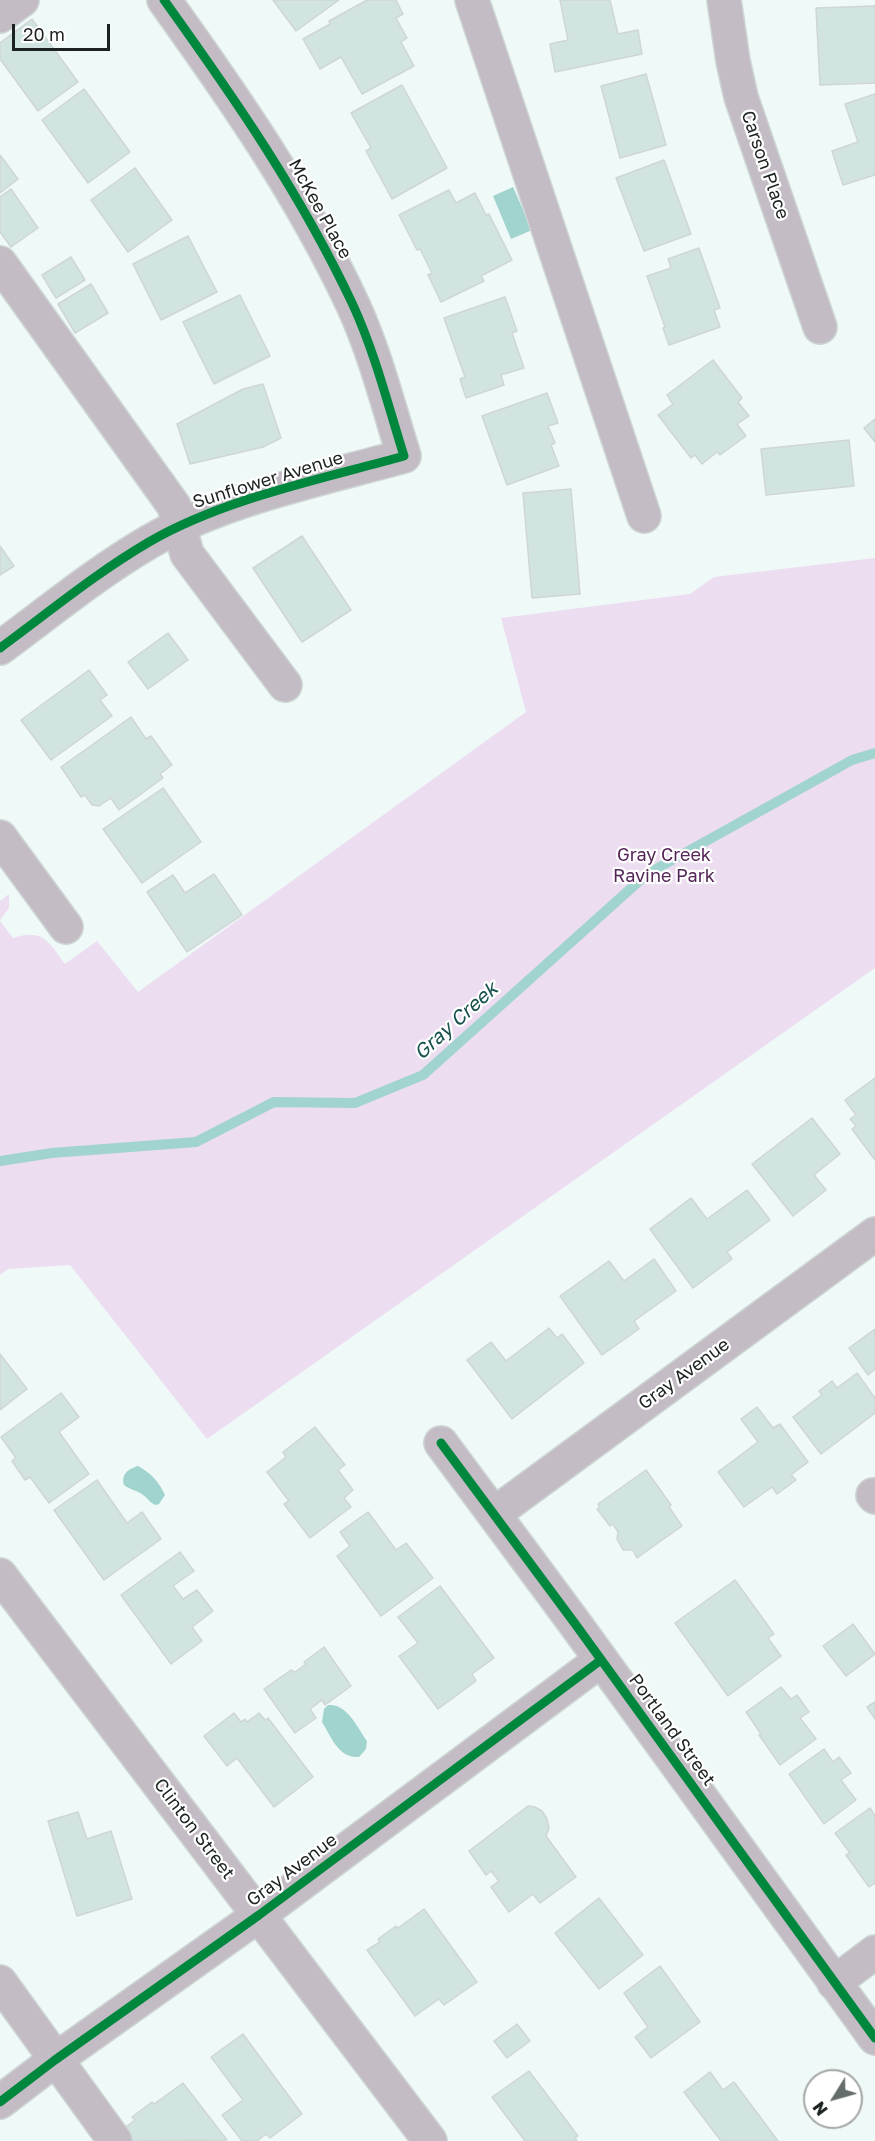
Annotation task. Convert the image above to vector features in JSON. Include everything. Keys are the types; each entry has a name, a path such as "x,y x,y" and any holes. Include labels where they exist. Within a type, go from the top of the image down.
{"street":[{"path":"0,16 22,0"},
{"name":"McKee Place","path":"164,0 254,128 297,198 332,263 372,353 404,456"},
{"path":"472,0 644,516"},
{"name":"Carson Place","path":"724,0 730,50 741,97 820,327"},
{"path":"0,263 174,506 187,554 285,685"},
{"name":"Sunflower Avenue","path":"0,648 114,564 150,541 180,526 236,503 404,456"},
{"path":"0,837 66,927"},
{"name":"Gray Avenue","path":"494,1514 875,1234"},
{"name":"Portland Street","path":"441,1443 875,2038"},
{"name":"Clinton Street","path":"0,1575 430,2141"},
{"name":"Gray Avenue","path":"0,2102 55,2060 259,1915 601,1660"},
{"path":"834,1983 875,1952"},
{"path":"0,1982 115,2141"}],"green space":[{"name":"Gray Creek Ravine Park","path":"875,558 875,968 207,1439 70,1265 8,1269 0,1275 0,921 13,938 32,935 44,939 65,964 97,941 138,992 526,712 501,618 690,594 714,577"},
{"path":"9,894 9,908 0,920 0,901"}],"water":[{"path":"513,187 532,230 511,239 493,196"},
{"path":"138,1466 151,1475 163,1490 165,1495 159,1504 151,1503 141,1493 124,1485 126,1472"},
{"path":"328,1705 335,1705 346,1712 367,1741 366,1749 359,1757 341,1751 322,1722 324,1709"}],"building":[{"path":"273,0 339,0 296,31"},
{"path":"367,0 396,0 403,14 396,18 407,38 401,42 414,66 362,94 341,57 320,69 303,39 330,24 329,21"},
{"path":"560,0 610,0 618,34 638,30 642,54 555,72 550,44 568,40"},
{"path":"875,6 875,83 820,85 816,8"},
{"path":"32,19 78,82 38,111 0,59 0,43"},
{"path":"646,74 666,145 620,158 601,86"},
{"path":"402,85 447,168 392,199 366,151 371,148 351,113"},
{"path":"84,89 130,152 88,183 42,120"},
{"path":"875,94 875,175 843,185 832,151 858,142 845,104"},
{"path":"0,155 18,179 0,193"},
{"path":"664,160 691,234 644,251 616,178"},
{"path":"135,168 172,220 128,252 91,200"},
{"path":"11,189 38,228 11,247 0,232 0,197"},
{"path":"449,190 456,203 475,193 486,215 489,214 512,260 481,276 484,281 441,302 428,275 432,273 399,215"},
{"path":"188,236 217,292 161,320 133,264"},
{"path":"699,248 720,308 714,310 720,327 669,345 647,276 671,268 668,259"},
{"path":"71,257 85,280 56,298 42,275"},
{"path":"91,284 108,313 75,333 58,304"},
{"path":"240,295 270,356 214,384 183,322"},
{"path":"505,297 517,331 512,333 524,368 501,375 504,385 466,398 460,379 465,377 444,318"},
{"path":"713,360 742,398 738,402 749,416 737,424 746,436 720,455 717,452 702,464 695,455 691,458 658,415 673,404 667,395"},
{"path":"263,384 281,438 263,447 190,464 177,424 243,389"},
{"path":"547,393 558,423 548,426 555,443 551,445 559,466 507,485 482,416"},
{"path":"875,419 875,442 864,428"},
{"path":"849,440 854,486 766,495 761,449"},
{"path":"571,489 580,594 532,598 523,493"},
{"path":"302,536 351,610 302,642 253,568"},
{"path":"0,546 14,566 0,575"},
{"path":"168,633 188,660 148,689 128,662"},
{"path":"89,670 107,695 100,700 112,716 51,760 21,720"},
{"path":"131,717 146,739 151,736 172,765 160,774 163,778 119,810 111,798 99,806 92,805 85,795 81,797 61,767"},
{"path":"163,788 201,842 142,883 103,829"},
{"path":"214,874 242,915 187,952 147,892 173,875 185,893"},
{"path":"875,1078 875,1160 852,1129 856,1126 850,1119 856,1115 845,1100"},
{"path":"812,1118 840,1154 814,1175 826,1190 793,1216 752,1164"},
{"path":"747,1190 770,1220 727,1252 732,1259 693,1288 650,1229 691,1198 707,1219"},
{"path":"654,1259 676,1291 634,1321 639,1329 602,1355 560,1296 609,1261 624,1281"},
{"path":"549,1328 557,1338 562,1334 584,1363 512,1419 467,1360 491,1342 506,1361"},
{"path":"875,1329 875,1369 868,1375 849,1348"},
{"path":"0,1354 27,1389 0,1410"},
{"path":"857,1373 875,1398 875,1413 821,1454 793,1417 822,1395 819,1391 832,1381 837,1388"},
{"path":"61,1393 79,1417 59,1432 89,1474 49,1503 30,1477 25,1480 12,1461 16,1458 1,1437"},
{"path":"757,1407 773,1428 780,1424 808,1462 791,1475 796,1480 777,1494 772,1487 744,1507 718,1472 758,1442 741,1419"},
{"path":"315,1427 345,1465 338,1470 353,1490 344,1498 351,1507 310,1538 284,1504 289,1501 267,1472 286,1457 283,1452"},
{"path":"646,1470 671,1505 669,1507 682,1526 637,1558 633,1550 623,1550 613,1524 610,1526 597,1509 600,1507 598,1504"},
{"path":"97,1480 127,1523 142,1512 161,1539 104,1580 54,1510"},
{"path":"368,1512 396,1550 406,1543 433,1578 381,1616 337,1556 350,1546 340,1532"},
{"path":"180,1552 194,1571 173,1586 183,1599 197,1590 213,1611 192,1627 202,1641 171,1664 121,1595"},
{"path":"735,1580 774,1634 768,1638 781,1656 728,1696 675,1623"},
{"path":"440,1586 494,1658 472,1674 476,1681 438,1709 399,1656 418,1643 398,1617"},
{"path":"853,1624 875,1654 846,1676 823,1646"},
{"path":"324,1647 351,1686 325,1705 322,1700 310,1709 316,1718 295,1733 264,1689 291,1670 295,1672"},
{"path":"781,1687 791,1699 797,1695 809,1712 800,1718 816,1739 780,1765 746,1712"},
{"path":"875,1702 875,1719 867,1707"},
{"path":"234,1713 241,1722 245,1719 247,1722 259,1713 265,1720 268,1718 313,1777 274,1807 237,1758 227,1766 204,1736"},
{"path":"824,1749 833,1762 839,1757 851,1773 841,1780 856,1800 824,1824 789,1774"},
{"path":"528,1806 542,1811 549,1828 546,1836 576,1877 540,1903 533,1894 509,1912 491,1887 499,1881 491,1871 486,1875 469,1851"},
{"path":"870,1808 875,1816 875,1883 869,1887 846,1855 850,1853 835,1833"},
{"path":"78,1812 87,1839 111,1831 132,1899 77,1916 48,1821"},
{"path":"599,1898 643,1955 599,1989 555,1933"},
{"path":"424,1909 477,1982 444,2005 439,1999 415,2016 367,1950 380,1942 378,1939 396,1926 398,1928"},
{"path":"660,1966 700,2022 651,2058 635,2037 648,2027 624,1993"},
{"path":"517,2024 530,2041 507,2058 494,2041"},
{"path":"243,2034 302,2114 270,2138 266,2134 257,2141 242,2141 222,2115 243,2100 211,2057"},
{"path":"529,2071 578,2136 575,2138 577,2141 525,2141 492,2097"},
{"path":"710,2072 723,2090 734,2082 778,2141 721,2141 684,2092"},
{"path":"183,2083 227,2140 133,2141 123,2129 135,2120 132,2117"}],"waterway":[{"name":"Gray Creek","path":"0,1161 52,1153 196,1142 274,1102 355,1103 423,1075 647,874 852,760 875,753"}],"cycle path":[{"path":"0,648 110,567 178,527 273,491 404,456 368,342 353,305 312,224 266,148 164,0"},
{"path":"441,1443 576,1625 875,2038"},
{"path":"0,2102 55,2060 259,1915 601,1660"}]}
